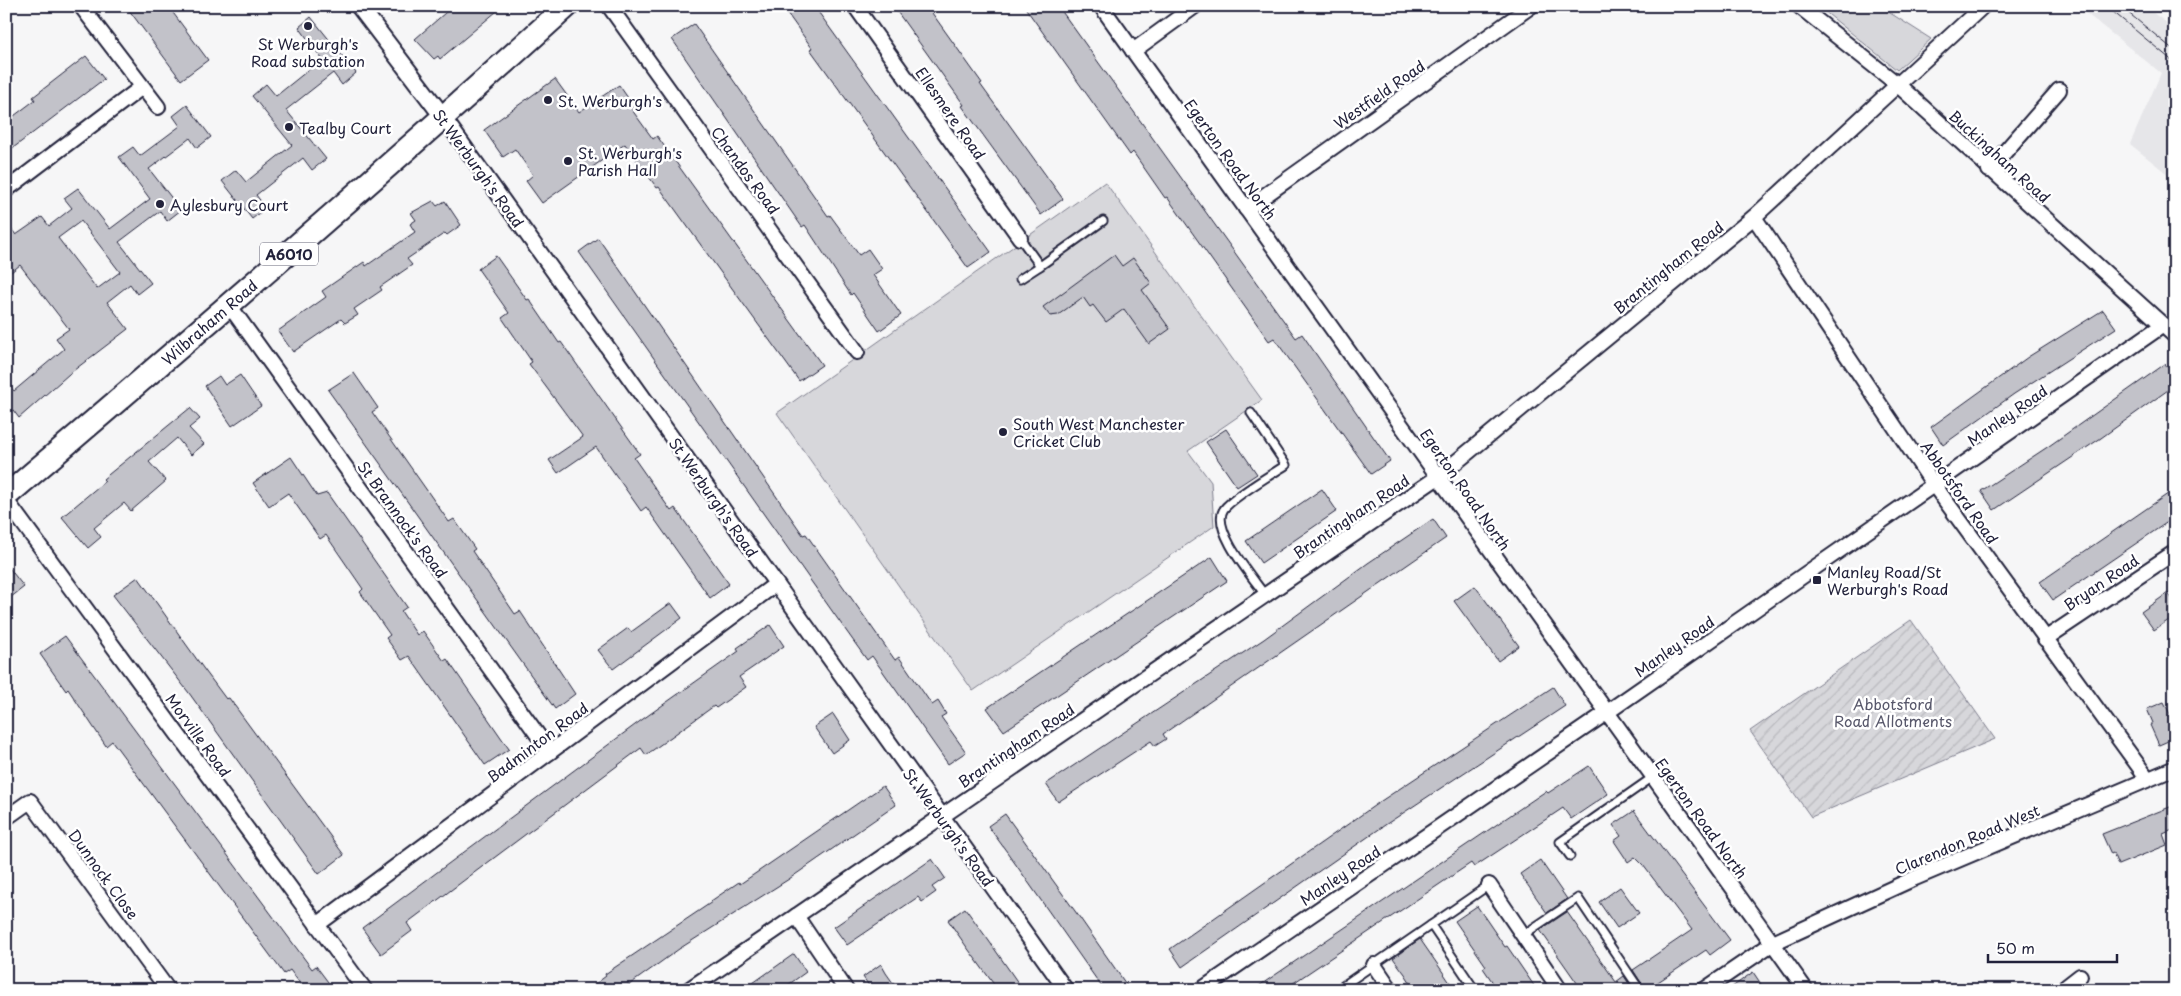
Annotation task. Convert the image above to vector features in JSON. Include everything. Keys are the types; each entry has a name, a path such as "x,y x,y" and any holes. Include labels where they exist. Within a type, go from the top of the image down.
{"highway":[{"name":"Wilbraham Road","path":"6,496 229,306 444,118 567,6"}],"street":[{"path":"81,6 158,107"},
{"name":"St Werburgh's Road","path":"359,6 444,118 1066,990"},
{"name":"Chandos Road","path":"609,6 858,352"},
{"name":"Ellesmere Road","path":"855,6 1020,238"},
{"name":"Egerton Road North","path":"1101,6 1806,990"},
{"path":"1133,51 1196,6"},
{"name":"Westfield Road","path":"1246,208 1531,6"},
{"name":"Buckingham Road","path":"1799,6 1897,84 1989,170 2175,336"},
{"name":"Brantingham Road","path":"688,990 1438,477 1754,217 1983,6"},
{"path":"6,190 142,87"},
{"path":"1989,170 2060,90"},
{"name":"Abbotsford Road","path":"1754,217 1934,485 2148,779"},
{"name":"St Brannock's Road","path":"229,306 550,752"},
{"name":"Manley Road","path":"1201,990 1606,713 2164,326"},
{"name":"Morville Road","path":"6,500 365,990"},
{"name":"Bryan Road","path":"2045,639 2175,552"},
{"name":"Badminton Road","path":"317,925 776,584"},
{"name":"Clarendon Road West","path":"1704,990 1772,943 1915,878 2175,768"},
{"name":"Dunnock Close","path":"6,818 30,801 168,990"},
{"path":"1489,886 1560,990"},
{"path":"796,916 846,990"},
{"path":"1374,964 1391,990"},
{"path":"2062,990 2080,976"}],"lane":[{"path":"1020,279 1103,221"},
{"path":"1020,238 1040,266"},
{"path":"1251,413 1286,465 1227,506 1220,516 1220,523 1225,537 1265,595"},
{"path":"1570,856 1560,842 1653,777"},
{"path":"1337,990 1489,886"},
{"path":"1522,935 1578,898 1640,990"},
{"path":"1431,925 1475,990"}],"shaded area":[{"path":"2077,6 2144,6 2175,29 2175,180 2130,144 2161,73"}],"green space":[{"path":"1818,6 1879,6 1931,39 1897,70"},
{"name":"South West Manchester Cricket Club","path":"1105,182 1262,400 1188,451 1211,482 1214,526 973,691 777,413"},
{"name":"Abbotsford Road Allotments","path":"1911,620 1995,739 1811,817 1750,731"}],"building":[{"path":"126,6 168,6 208,60 181,80"},
{"path":"453,6 503,6 440,59 438,56 434,59 415,39"},
{"path":"782,6 814,6 991,252 968,268 810,49 812,48"},
{"path":"893,6 927,6 982,83 980,84 1063,199 1041,215"},
{"path":"1024,6 1058,6 1296,338 1302,334 1390,461 1371,474 1274,338 1269,341 1167,197 1165,198 1133,152 1130,155"},
{"name":"Tealby Court","path":"311,17 356,73 342,85 333,73 286,110 326,159 312,170 303,158 256,195 266,208 252,219 222,181 236,170 246,182 292,145 252,96 266,84 276,96 322,59 299,27"},
{"path":"694,24 828,216 830,215 859,255 868,249 882,269 873,275 901,315 879,331 853,293 851,295 805,225 802,227 672,39"},
{"path":"86,56 104,79 13,148 6,139 6,122 35,100 33,97"},
{"path":"555,79 579,112 619,85 635,108 632,110 653,139 657,136 822,365 799,381 659,187 657,188 625,144 542,203 526,181 533,175 515,149 503,157 484,130"},
{"path":"187,105 211,137 197,148 190,138 149,169 181,210 167,221 160,211 119,242 151,283 137,294 130,284 107,302 128,329 69,374 19,418 13,410 6,416 6,382 14,391 64,349 56,338 69,329 20,265 6,276 6,222 16,235 42,217 49,226 72,208 64,198 78,188 110,229 150,199 119,157 133,147 140,156 180,126 173,116","holes":["81,221 120,272 97,289 58,238"]},
{"path":"433,201 437,206 445,201 461,225 447,235 445,233 407,259 412,265 380,287 382,290 354,309 358,315 345,323 341,319 293,352 278,331 326,297 322,291 364,262 366,266 415,232 410,224 416,220 411,213"},
{"path":"598,238 803,535 806,534 895,660 899,657 932,705 938,701 946,714 941,717 966,752 948,764 872,656 867,660 579,252"},
{"path":"1114,255 1122,266 1133,258 1151,283 1142,290 1170,329 1149,344 1124,309 1106,322 1093,305 1090,307 1083,297 1058,315 1050,316 1043,307"},
{"path":"496,256 527,300 529,299 559,343 561,342 640,454 634,458 671,511 675,508 729,584 710,598 646,507 641,511 596,447 558,473 549,460 583,437 529,364 532,362 502,318 509,313 478,269"},
{"path":"2103,310 2116,328 2014,394 1943,445 1931,427 2028,357"},
{"path":"2165,364 2175,377 2175,385 2101,438 1994,510 1981,491 2049,446"},
{"path":"354,373 378,408 372,412 449,522 454,519 475,549 472,551 515,614 520,611 575,694 555,709 328,390"},
{"path":"240,375 261,406 232,426 205,386 219,376 225,385"},
{"path":"190,408 200,419 189,428 204,444 191,455 177,438 149,462 166,481 131,511 124,503 94,528 101,537 88,548 62,517 105,481 103,479"},
{"path":"1226,429 1257,474 1237,487 1206,442"},
{"path":"291,457 317,496 327,493 407,607 401,611 417,635 423,631 444,661 447,659 509,749 485,765 409,656 402,660 386,638 390,635 360,592 363,589 326,535 320,539 288,493 269,506 253,483"},
{"path":"1322,489 1337,511 1261,563 1246,541"},
{"path":"2175,489 2175,517 2053,600 2040,582"},
{"path":"1433,519 1446,538 1163,734 1166,739 1155,746 1151,741 1058,802 1046,784 1264,639 1368,563"},
{"path":"1212,557 1227,581 1004,731 987,708"},
{"path":"6,564 24,587 6,601"},
{"path":"138,577 203,668 226,699 229,698 344,855 319,874 189,693 113,595"},
{"path":"1475,586 1519,646 1498,661 1454,601"},
{"path":"2168,593 2175,603 2175,616 2154,630 2141,612"},
{"path":"671,603 682,618 613,669 598,650 628,628 631,632"},
{"path":"770,625 784,646 739,677 746,687 716,708 714,706 646,755 641,748 407,923 412,931 381,954 362,928 643,719 739,651 737,648"},
{"path":"65,636 312,969 316,966 334,990 305,990 290,970 284,974 112,741 106,746 68,689 66,691 40,654"},
{"path":"1553,687 1565,706 1385,825 1182,967 1170,949 1381,801"},
{"path":"2164,702 2171,716 2175,714 2175,738 2159,745 2150,725 2153,723 2147,709"},
{"path":"833,714 850,740 832,753 814,727"},
{"path":"1589,766 1608,794 1571,819 1563,808 1474,867 1471,863 1283,990 1253,990 1546,791 1548,793"},
{"path":"883,786 896,805 789,879 679,949 622,990 587,990 606,976 605,974"},
{"path":"2175,805 2175,829 2163,834 2167,845 2118,865 2102,834"},
{"path":"1634,811 1730,940 1710,955 1706,950 1646,990 1633,970 1692,930 1643,865 1635,857 1628,862 1614,841 1621,836 1613,825"},
{"path":"1005,814 1130,990 1104,990 988,826"},
{"path":"932,859 945,878 932,887 936,892 922,902 918,897 847,945 834,927"},
{"path":"1540,860 1567,899 1547,913 1520,874"},
{"path":"1620,887 1639,913 1617,928 1599,902"},
{"path":"1477,906 1537,990 1498,990 1483,968 1486,966 1455,921"},
{"path":"965,908 1023,990 998,990 966,946 948,920"},
{"path":"1567,912 1616,982 1624,976 1633,990 1582,990 1540,930"},
{"path":"1420,939 1455,990 1415,990 1393,958"},
{"path":"794,954 806,972 781,990 743,990"},
{"path":"881,964 898,990 872,990 863,977"},
{"path":"1753,972 1765,990 1728,990"}],"tram line":[{"path":"2106,6 2175,63"},
{"path":"2120,6 2175,51"}],"place":[{"name":"St Werburgh's Road substation","path":"308,26"},
{"name":"St. Werburgh's","path":"548,100"},
{"name":"Tealby Court","path":"289,127"},
{"name":"St. Werburgh's Parish Hall","path":"568,161"},
{"name":"Aylesbury Court","path":"160,204"},
{"name":"South West Manchester Cricket Club","path":"1003,432"},
{"name":"Manley Road/St Werburgh's Road","path":"1817,580"}]}
